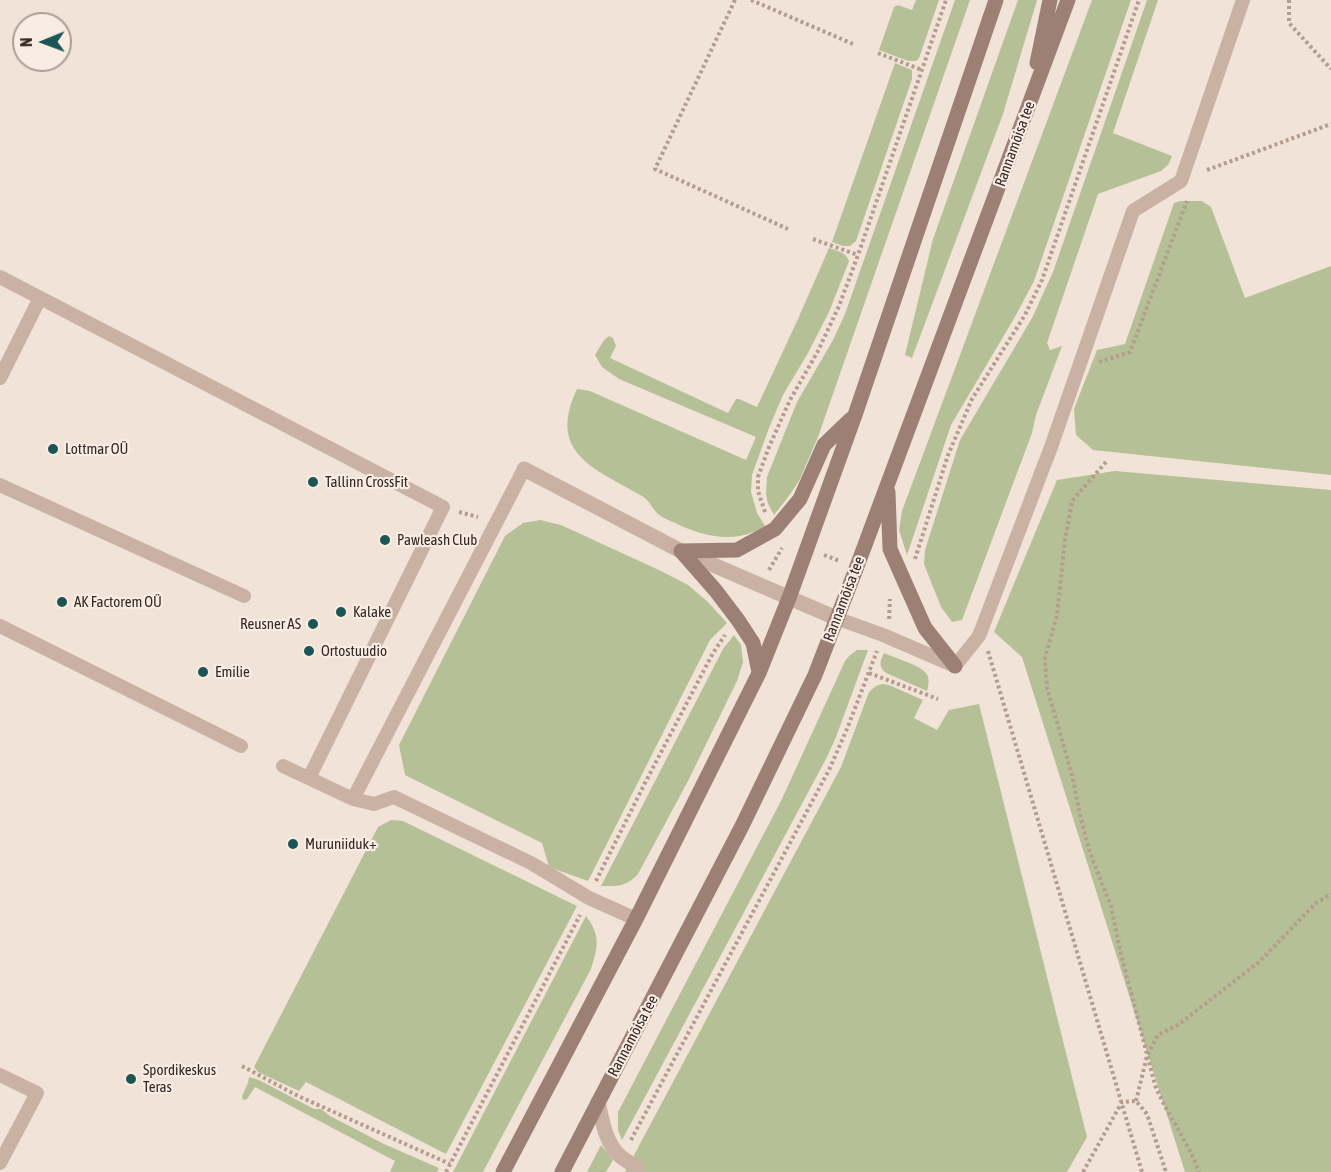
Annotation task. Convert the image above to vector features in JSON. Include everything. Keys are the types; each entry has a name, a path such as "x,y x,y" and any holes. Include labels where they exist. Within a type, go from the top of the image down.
{"main road":[{"path":"503,1172 636,919 759,673 789,598 855,415 996,0"},
{"path":"1026,115 1050,0"},
{"name":"Rannamõisa tee","path":"562,1172 742,826 815,675 1068,0"},
{"path":"681,551 737,550 776,529 800,499 824,445 855,415"},
{"path":"887,486 890,549 925,628 955,666"},
{"path":"681,551 716,591 753,643 759,673"}],"street":[{"path":"524,469 681,551 836,618"},
{"path":"598,1102 611,1144 617,1153 636,1167"}],"lane":[{"path":"836,618 884,635 955,666 979,636 1051,447 1133,211 1181,181 1243,0"},
{"path":"0,277 442,507 309,778"},
{"path":"0,378 40,298"},
{"path":"353,799 524,469"},
{"path":"0,485 244,596"},
{"path":"0,626 241,746"},
{"path":"283,766 353,799 374,804 394,797 531,864 589,898 636,919"},
{"path":"0,1075 37,1093 0,1164"}],"path":[{"path":"735,0 655,170 788,229"},
{"path":"751,0 853,44"},
{"path":"766,516 758,491 758,477 790,400 818,351 839,306 946,0"},
{"path":"909,566 915,561 948,455 972,399 1025,315 1042,280 1139,0"},
{"path":"1289,0 1288,23 1331,69"},
{"path":"878,53 922,70"},
{"path":"1208,170 1331,124"},
{"path":"813,239 858,255"},
{"path":"1106,462 1072,501 1065,540 1057,615 1045,658 1047,688 1072,775 1090,853 1111,906 1155,1085 1199,1172"},
{"path":"442,507 496,523"},
{"path":"830,557 838,560"},
{"path":"596,883 690,697 730,628"},
{"path":"979,636 990,654 1142,1172"},
{"path":"622,1157 829,770 877,651"},
{"path":"869,673 938,699"},
{"path":"1136,1101 1148,1056 1158,1035 1178,1024 1259,962 1316,903 1331,894"},
{"path":"446,1172 581,913"},
{"path":"242,1066 298,1096 450,1164"},
{"path":"1122,1102 1136,1101"},
{"path":"1136,1101 1147,1114 1166,1172"},
{"path":"1083,1172 1122,1102"}],"green space":[{"path":"916,0 939,0 919,58 916,61 908,61 879,50 894,7 898,5 912,10"},
{"path":"955,0 970,0 818,437 799,481 774,515 766,494 767,477 797,402 833,340 845,314"},
{"path":"1018,0 1037,0 1003,114 912,358 905,355 933,239"},
{"path":"1092,0 1131,0 1034,281 951,425 907,555 899,530 902,511"},
{"path":"1147,0 1158,0 1113,133 1172,156 1168,165 1161,171 1098,194 1047,343 1050,350 1062,346 962,620 952,622 941,607 924,564 925,550 960,440 1032,318 1053,272"},
{"path":"895,63 912,70 912,79 856,241 850,246 843,246 832,242"},
{"path":"1202,201 1211,207 1245,298 1331,266 1331,475 1093,450 1076,435 1074,409 1097,350 1125,344 1174,203"},
{"path":"829,248 843,254 849,261 829,312 783,395 752,475 751,492 757,513 765,526 754,532 733,537 712,536 692,530 660,516 644,498 608,477 581,457 572,444 568,429 569,411 577,389 590,391 746,460 756,437 619,379 602,367 595,355 609,336 613,338 616,346 610,358 728,413 736,399 757,407"},
{"path":"1115,471 1331,490 1331,1172 1185,1172 1022,657 994,632 1057,480"},
{"path":"540,520 561,525 688,585 727,623 710,640 588,881 549,867 542,843 405,775 399,745 505,536 523,523"},
{"path":"734,635 741,645 743,662 737,681 688,781 638,874 621,885 601,886 723,649"},
{"path":"857,650 868,650 827,757 622,1140 618,1130 618,1112 781,801 845,661"},
{"path":"884,653 922,669 928,676 927,691 886,673 880,664"},
{"path":"882,684 923,700 914,718 937,730 949,710 979,704 1087,1137 1067,1172 625,1172 841,767 869,692"},
{"path":"391,820 403,821 577,906 446,1154 306,1082 299,1091 258,1072 254,1067 378,827"},
{"path":"586,916 594,930 597,942 591,969 483,1172 453,1172"},
{"path":"249,1077 314,1109 321,1109 384,1144 439,1168 437,1172 390,1172 395,1161 255,1087 247,1099 243,1100 242,1096"},
{"path":"601,1145 613,1160 606,1172 587,1172"}],"place":[{"name":"Lottmar OÜ","path":"53,449"},
{"name":"Tallinn CrossFit","path":"313,482"},
{"name":"Pawleash Club","path":"385,540"},
{"name":"AK Factorem OÜ","path":"62,602"},
{"name":"Kalake","path":"341,612"},
{"name":"Reusner AS","path":"313,624"},
{"name":"Ortostuudio","path":"309,651"},
{"name":"Emilie","path":"203,672"},
{"name":"Muruniiduk+","path":"293,844"},
{"name":"Spordikeskus Teras","path":"131,1079"}]}
